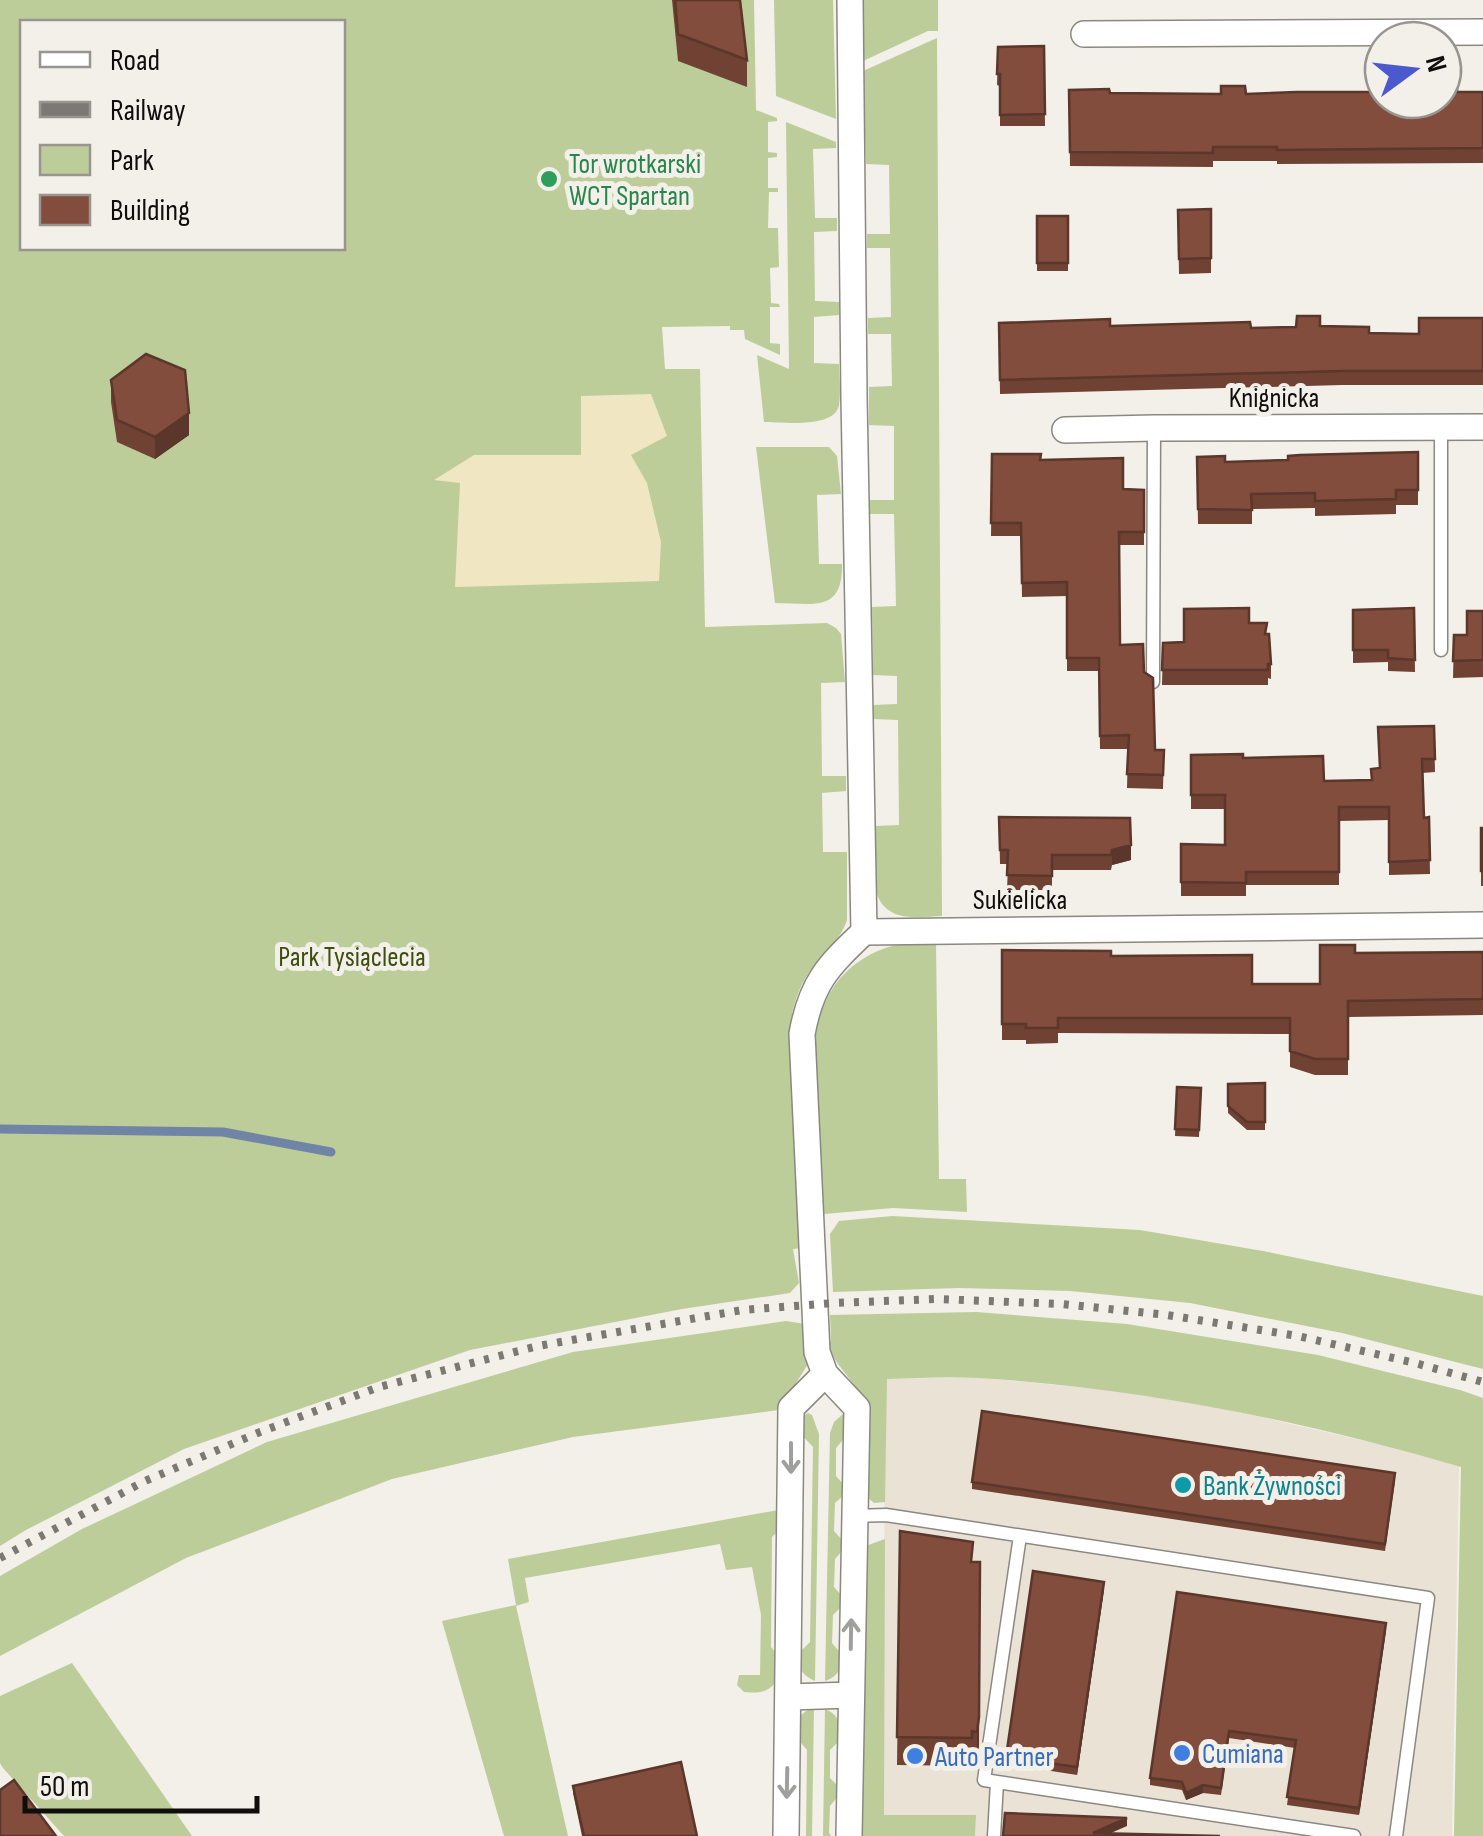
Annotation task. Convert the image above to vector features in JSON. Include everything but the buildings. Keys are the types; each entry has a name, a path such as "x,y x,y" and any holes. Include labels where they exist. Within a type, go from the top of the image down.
{"street":[{"path":"849,1836 857,1408 825,1374 817,1352 802,1034 818,982 864,932 850,0"},
{"path":"1084,34 1483,32"},
{"name":"Knignicka","path":"1065,430 1483,427"},
{"name":"Sukielicka","path":"864,932 1483,925"},
{"path":"786,1836 791,1408 825,1374"},
{"path":"789,1697 850,1695"}],"lane":[{"path":"1441,427 1441,650"},
{"path":"1153,682 1154,428"},
{"path":"854,1516 886,1515 1428,1598 1396,1836"},
{"path":"1020,1536 984,1780 1354,1836"},
{"path":"994,1836 997,1782"}],"shaded area":[{"path":"976,1377 1135,1393 1226,1409 1459,1466 1452,1836 975,1836 976,1816 884,1816 886,1379"}],"green space":[{"name":"Park Tysiąclecia","path":"0,0 754,0 756,110 777,118 768,122 768,152 777,153 777,157 768,158 768,188 778,188 778,192 769,192 768,228 778,228 779,267 770,268 771,303 780,307 770,307 770,343 780,344 780,355 745,339 744,330 730,330 730,326 662,327 665,369 700,369 705,627 827,623 841,634 845,682 821,683 822,776 846,776 846,791 822,793 823,852 847,852 847,920 837,940 805,980 791,1021 802,1248 793,1249 799,1283 790,1293 682,1309 470,1350 184,1449 0,1546"},
{"path":"774,0 833,0 836,119 776,96"},
{"path":"862,0 938,0 938,31 928,31 863,61"},
{"path":"937,38 942,916 912,917 886,909 876,891 875,826 899,825 898,720 873,719 873,705 897,704 897,676 873,675 872,607 896,606 894,514 870,514 870,500 894,500 894,426 869,425 869,387 892,386 891,334 868,334 868,318 891,317 890,248 867,248 867,234 890,234 889,165 866,164 863,71"},
{"path":"786,122 836,142 836,148 813,149 815,218 837,218 837,231 814,232 815,301 839,302 839,315 814,317 814,363 839,364 840,400 835,413 818,421 764,422 757,355 789,369"},
{"path":"756,447 829,447 837,456 841,494 817,495 819,564 842,564 837,591 823,602 775,603"},
{"path":"936,942 939,1179 966,1179 967,1212 893,1208 824,1214 814,1059 820,1016 838,981 852,967 888,947"},
{"path":"892,1216 1140,1230 1483,1296 1483,1369 1342,1333 1190,1303 1070,1291 959,1288 833,1292 830,1234 839,1221"},
{"path":"976,1312 1127,1324 1318,1355 1483,1398 1483,1836 1454,1836 1461,1467 1283,1421 1162,1398 979,1378 887,1379 885,1502 874,1503 867,1497 863,1401 827,1343 831,1341 830,1315"},
{"path":"786,1321 805,1324 810,1361 779,1410 573,1437 392,1479 186,1558 0,1656 0,1576 82,1529 267,1442 573,1352"},
{"path":"808,1413 819,1434 815,1681 802,1671 797,1655 810,1642 813,1447 801,1434 802,1417"},
{"path":"843,1414 847,1417 848,1434 836,1448 836,1476 844,1485 845,1494 835,1503 834,1531 844,1542 835,1559 834,1587 842,1596 841,1607 833,1615 832,1643 843,1656 838,1672 825,1681 830,1433"},
{"path":"784,1509 784,1525 772,1537 771,1647 780,1658 780,1667 776,1681 761,1692 744,1692 737,1685 739,1675 760,1675 761,1615 752,1567 726,1570 720,1544 525,1578 529,1602 516,1606 568,1836 504,1836 442,1621 516,1605 508,1559"},
{"path":"885,1539 884,1815 976,1815 975,1836 859,1836 863,1547"},
{"path":"72,1663 192,1836 64,1836 3,1768 0,1696"},
{"path":"814,1708 812,1836 806,1836 807,1750 797,1738 799,1717"},
{"path":"825,1709 838,1720 842,1738 830,1750 830,1778 839,1787 839,1795 830,1806 831,1836 823,1836"}],"sand":[{"path":"651,394 667,436 631,455 647,483 661,542 659,581 455,587 460,483 434,480 474,455 581,455 581,396"}],"waterway":[{"path":"0,1129 223,1132 331,1152"}],"railway":[{"path":"0,1558 145,1481 379,1387 538,1346 742,1310 937,1299 1062,1304 1167,1315 1298,1336 1483,1382"}],"place":[{"name":"Tor wrotkarski WCT Spartan","path":"549,179"},
{"name":"Bank Żywności","path":"1183,1485"},
{"name":"Cumiana","path":"1182,1753"},
{"name":"Auto Partner","path":"915,1756"}]}
